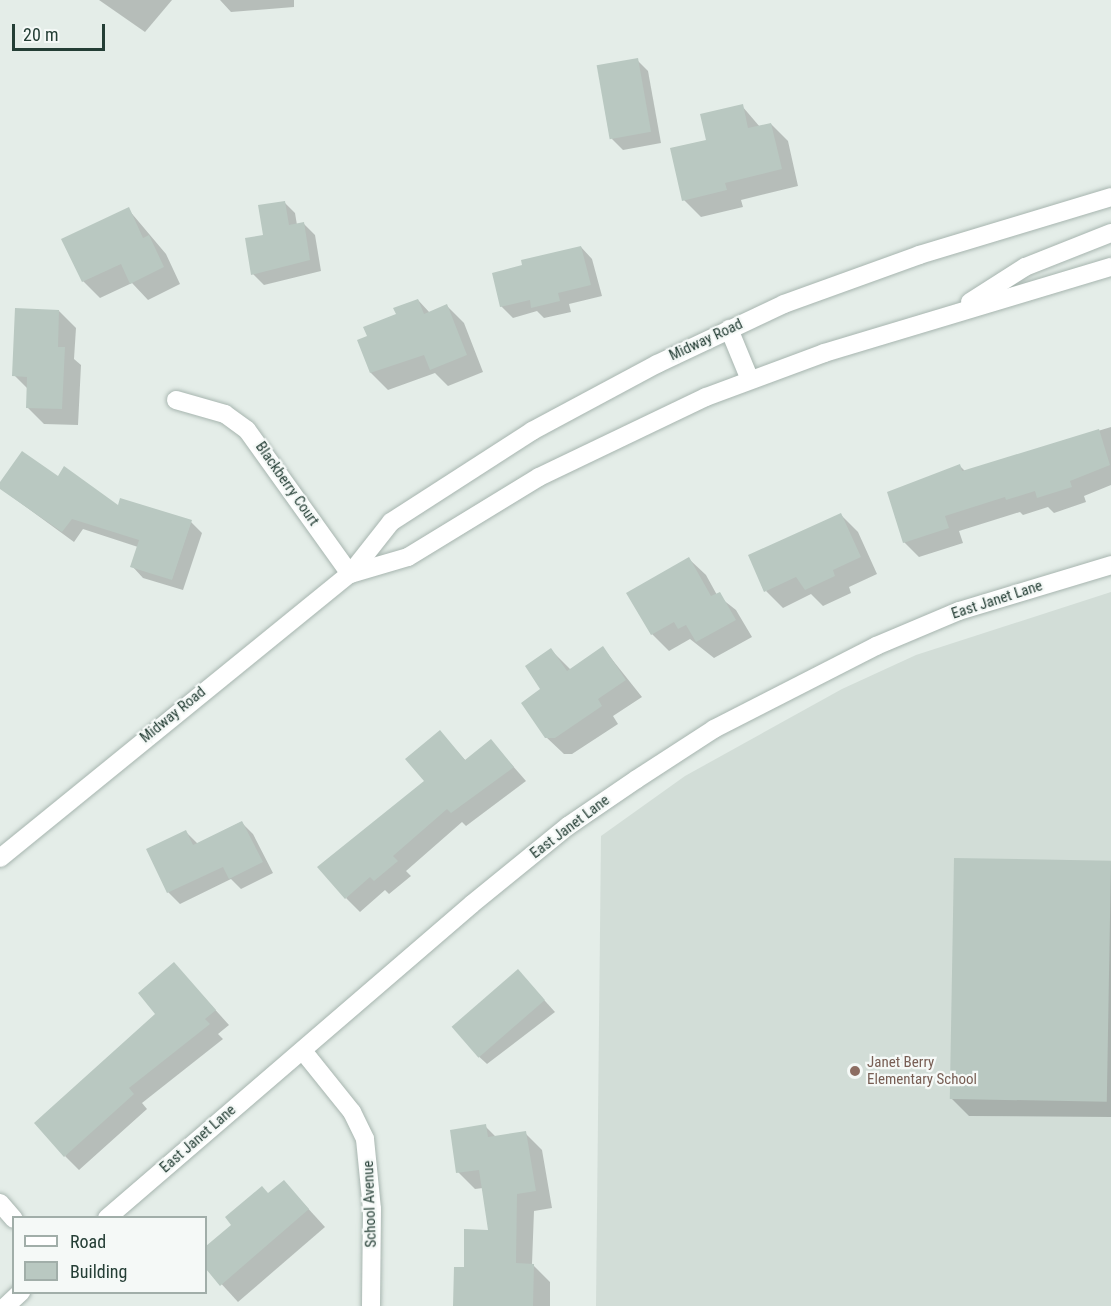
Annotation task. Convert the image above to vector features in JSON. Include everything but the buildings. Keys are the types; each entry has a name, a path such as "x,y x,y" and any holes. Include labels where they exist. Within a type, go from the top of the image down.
{"main road":[{"name":"Midway Road","path":"0,858 350,574 392,522 471,469 593,396 784,304 919,255 1111,197"},
{"path":"953,313 1025,267 1111,233"},
{"name":"Midway Road","path":"350,574 408,557 549,471 621,434 750,380 953,313 1111,267"},
{"path":"729,329 750,380"},
{"name":"Blackberry Court","path":"176,400 225,414 247,430 350,574"},
{"name":"East Janet Lane","path":"109,1216 472,904 568,826 714,729 802,680 959,611 1111,565"},
{"name":"School Avenue","path":"303,1051 352,1112 364,1139 372,1209 371,1306"},
{"path":"0,1203 12,1217"},
{"path":"6,1306 20,1294"}],"shaded area":[{"name":"Janet Berry Elementary School","path":"1111,592 1111,1306 596,1306 601,836 685,776 842,689 916,655"}],"place":[{"name":"Janet Berry Elementary School","path":"855,1071"}]}
